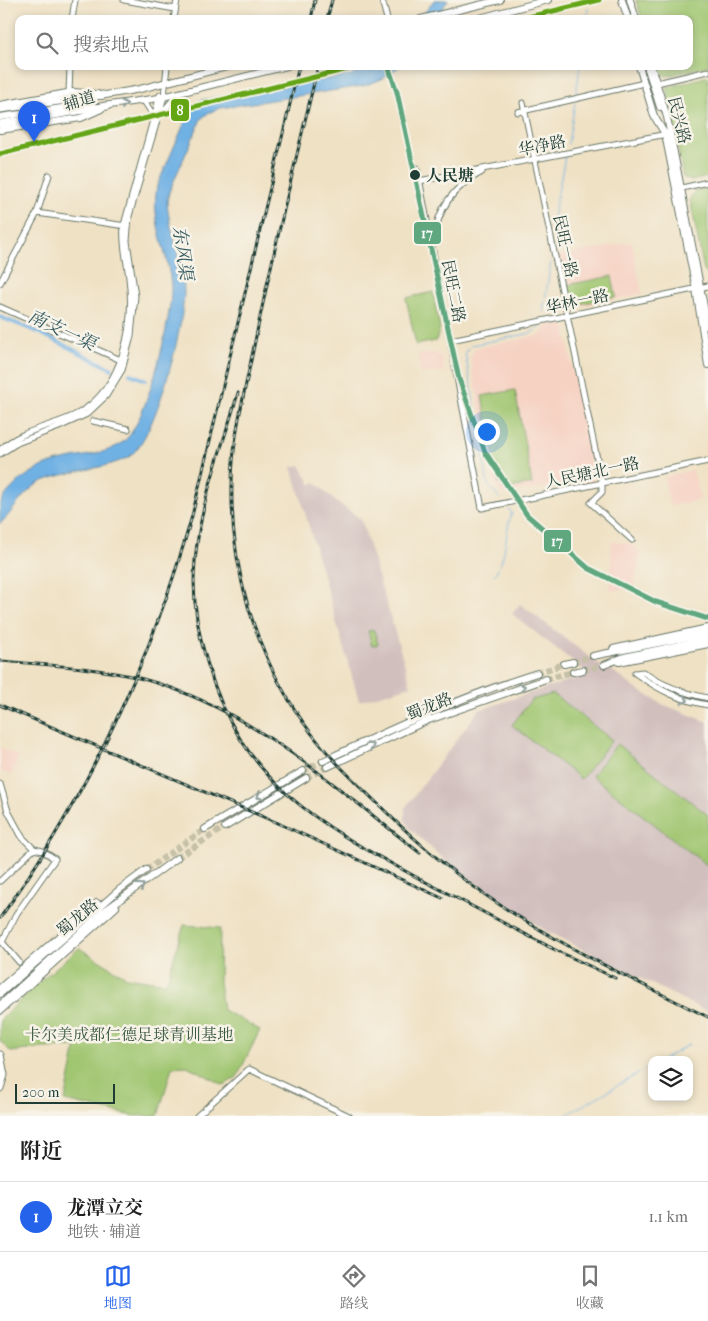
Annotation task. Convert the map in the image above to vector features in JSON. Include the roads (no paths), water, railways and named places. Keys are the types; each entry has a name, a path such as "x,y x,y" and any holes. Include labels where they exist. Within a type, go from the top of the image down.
{"highway":[{"path":"0,124 73,102 104,95"},
{"path":"0,107 73,102 107,106"},
{"path":"0,1055 4,1075 0,1088"}],"main road":[{"path":"439,15 500,0"},
{"path":"491,15 548,0"},
{"path":"620,0 625,15"},
{"path":"626,0 631,15"},
{"path":"630,0 635,15"},
{"path":"104,95 164,83 214,70"},
{"name":"辅道","path":"0,130 81,118 107,106 144,101 271,70"},
{"name":"民兴路","path":"642,70 654,116 668,134 682,188 708,327"},
{"name":"民兴路","path":"642,70 660,117"},
{"name":"民兴路","path":"648,70 660,117"},
{"name":"民兴路","path":"652,70 657,83 702,288 708,366"},
{"path":"0,116 73,102"},
{"path":"660,117 668,134"},
{"path":"593,656 708,628"},
{"path":"600,654 708,633"},
{"path":"708,639 624,657 607,664 708,644"},
{"path":"564,664 573,662"},
{"path":"573,672 584,670"},
{"name":"蜀龙路","path":"537,673 492,687 424,714 325,764 426,721 546,679"},
{"path":"205,829 303,771"},
{"path":"224,827 306,778"},
{"name":"蜀龙路","path":"0,994 101,909 126,896 177,858"},
{"name":"蜀龙路","path":"0,1005 119,890 146,870"},
{"path":"0,988 76,920 119,890"},
{"path":"0,1011 126,896"}],"street":[{"path":"73,15 75,0"},
{"path":"124,0 175,9"},
{"path":"174,15 177,0"},
{"path":"382,0 386,15"},
{"path":"70,70 73,102"},
{"path":"0,454 3,448 23,436 71,418 89,407 112,380 123,361 131,336 135,296 126,226 162,97 166,70"},
{"path":"657,83 708,71"},
{"path":"518,112 644,83"},
{"path":"156,117 180,93"},
{"path":"144,101 156,117"},
{"name":"民旺一路","path":"523,103 602,483"},
{"name":"华净路","path":"419,181 668,134"},
{"name":"民旺二路","path":"417,168 482,508"},
{"path":"433,246 440,213 451,196 466,181 492,168"},
{"path":"0,283 38,213 49,175"},
{"path":"682,188 708,182"},
{"path":"38,213 126,226"},
{"name":"华林一路","path":"450,340 702,288"},
{"path":"0,307 123,361"},
{"path":"93,421 128,429"},
{"path":"0,440 3,448"},
{"name":"人民塘北一路","path":"482,508 708,461"},
{"path":"602,483 602,492 591,503 632,540"},
{"path":"708,698 669,688 643,672 635,673 670,695 682,700 708,705"},
{"path":"0,784 12,818 22,837 34,849 43,851 56,859 17,913 2,942 19,962"},
{"path":"0,881 34,849"},
{"path":"198,1116 249,1069 349,1116"}],"water":[{"path":"434,0 448,0 439,15 423,15"},
{"path":"364,70 394,70 382,79 363,86 220,108 208,113 201,119 169,192 167,202 183,280 183,307 167,379 150,426 140,444 130,456 111,464 39,483 23,497 0,524 1,502 12,488 25,477 39,468 50,464 114,448 129,436 137,424 158,364 170,302 170,274 156,212 157,186 191,108 201,100 340,77"}],"waterway":[{"path":"587,15 588,8"},
{"path":"576,94 579,70"},
{"path":"568,144 575,103"},
{"path":"553,218 565,157"},
{"path":"543,313 551,261"},
{"name":"南支一渠","path":"0,317 40,333 112,369"},
{"path":"499,498 488,485 465,352 472,345 531,333 540,327"},
{"name":"南支一渠","path":"130,374 146,380"},
{"path":"494,575 504,553 512,513 509,509"},
{"path":"670,1056 690,1044"},
{"path":"564,1116 648,1068"}],"tunnel":[{"path":"573,662 593,656"},
{"path":"537,673 564,664"},
{"path":"583,670 604,665"},
{"path":"546,679 573,672"},
{"path":"303,771 323,761"},
{"path":"306,778 327,767"},
{"path":"177,858 225,827"},
{"path":"146,870 205,829"}],"railway":[{"path":"312,15 315,0"},
{"path":"328,15 332,0"},
{"path":"0,918 32,872 61,824 114,725 137,674 176,569 192,516 298,70"},
{"path":"317,70 269,276 234,449 232,484 236,547 241,578 259,639 271,668 311,733 348,775 429,852 504,908 564,944 689,1008"},
{"path":"238,393 212,476 202,518 195,561 194,586 200,637 207,662 221,703 240,738 262,768 287,794 347,838 418,878 552,948"},
{"path":"0,661 72,667 125,675 182,692 220,709 290,752 420,853"},
{"path":"0,705 280,824 442,898"},
{"path":"547,946 615,978"},
{"path":"683,1005 708,1017"}],"place":[{"name":"龙潭立交","path":"34,142"},
{"name":"人民塘","path":"415,175"}],"water label":[{"name":"东风渠","path":"183,253"}],"park label":[{"name":"卡尔美成都仁德足球青训基地","path":"129,1034"}]}
